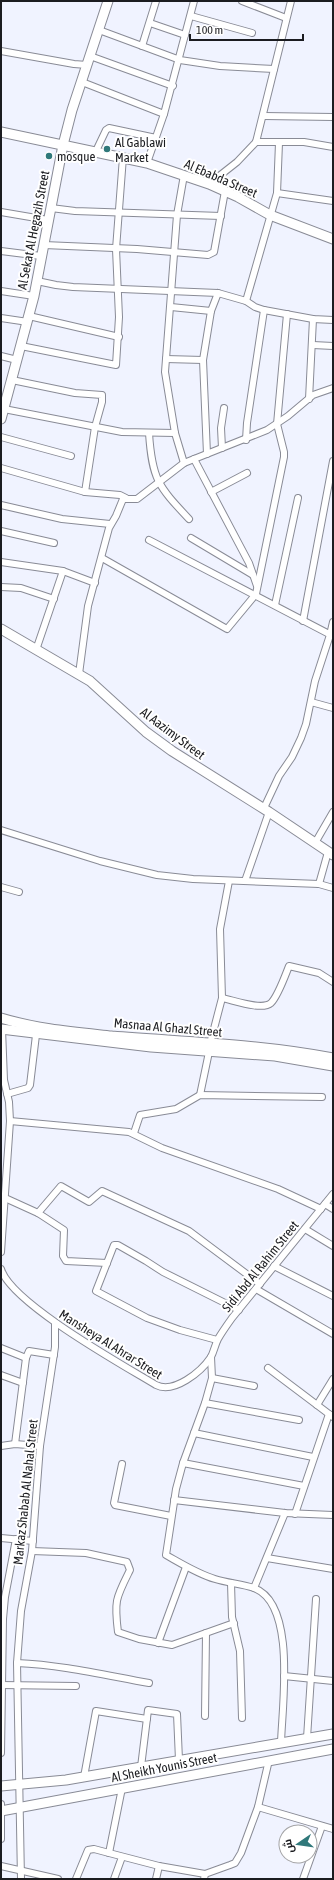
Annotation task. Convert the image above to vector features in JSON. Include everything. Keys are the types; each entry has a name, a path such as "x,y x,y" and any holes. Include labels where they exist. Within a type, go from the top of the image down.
{"street":[{"name":"Al Sekat Al Hegazih Street","path":"1,419 4,409 4,398 12,380 34,296 48,220 72,110 108,1"},
{"path":"142,46 156,1"},
{"path":"147,163 173,86 194,1"},
{"path":"242,1 286,18"},
{"path":"209,184 238,162 256,142 264,116 291,1"},
{"path":"191,16 252,32"},
{"path":"150,23 185,35"},
{"path":"99,30 180,60 220,66 274,69"},
{"path":"1,51 87,65"},
{"path":"90,56 173,86"},
{"path":"82,82 164,114"},
{"path":"264,116 333,117"},
{"path":"96,151 106,130 109,128 156,138"},
{"name":"Al Ebabda Street","path":"1,132 147,163 209,184 270,214 333,239"},
{"path":"256,142 304,142 333,147"},
{"path":"246,300 277,193 279,143"},
{"path":"21,346 116,365 119,337 119,289 116,249 123,157"},
{"path":"184,175 177,215 166,359 166,372 175,433 184,464"},
{"path":"44,245 212,254 214,252 225,191"},
{"path":"277,193 333,201"},
{"path":"51,208 76,211 221,216"},
{"path":"1,212 48,220"},
{"path":"1,251 42,256"},
{"path":"37,281 56,285 218,293 246,300 255,308 313,319 333,320"},
{"path":"1,291 34,296"},
{"path":"207,454 203,360 211,311 218,293"},
{"path":"171,307 211,311"},
{"path":"246,440 247,423 264,310"},
{"path":"102,558 227,629 256,594 284,458 284,452 277,424 287,314"},
{"path":"1,318 28,319 119,337"},
{"path":"309,399 313,345 313,319"},
{"path":"313,345 333,346"},
{"path":"1,356 17,360"},
{"path":"166,359 203,360"},
{"path":"12,380 75,393 102,395 102,402 95,427 85,492"},
{"path":"1,468 85,492 120,495 126,498 137,499 158,481 184,464 222,448 246,440 277,424 315,394 333,388"},
{"path":"222,448 221,428 224,408"},
{"path":"4,409 122,432 175,433"},
{"path":"149,432 151,460 154,473 167,495 189,519"},
{"path":"1,437 71,456"},
{"path":"194,459 249,563 257,586"},
{"path":"303,621 333,461"},
{"path":"211,492 247,473"},
{"path":"79,674 86,615 110,524 116,516 120,502 126,498"},
{"path":"275,605 298,498"},
{"path":"1,505 62,519 110,524"},
{"path":"1,531 54,543"},
{"path":"191,538 253,575"},
{"path":"150,540 332,635"},
{"path":"1,562 63,571 95,583"},
{"path":"36,650 63,571"},
{"path":"1,587 21,588 54,599"},
{"path":"245,880 279,776 292,757 306,724 315,681 332,635 333,622"},
{"name":"Al Aazimy Street","path":"1,629 90,680 146,732 172,751 267,810 331,854"},
{"path":"311,702 333,708"},
{"path":"315,843 332,815"},
{"path":"1,830 100,861 157,875 193,879 319,884 333,888"},
{"path":"319,884 331,854"},
{"path":"200,1095 209,1048 222,998 220,929 230,881"},
{"path":"1,887 19,892"},
{"path":"222,998 258,1007 270,1004 289,966 319,973 333,982"},
{"path":"1,1252 10,1120 4,1080 2,1019"},
{"name":"Masnaa Al Ghazl Street","path":"2,1019 62,1031 274,1056 333,1066"},
{"name":"Masnaa Al Ghazl Street","path":"2,1029 36,1034 209,1048 273,1048 333,1058"},
{"path":"7,1094 28,1088 30,1085 36,1034"},
{"path":"134,1134 140,1115 176,1109 200,1095 322,1097"},
{"path":"10,1120 106,1128 134,1134 162,1148 278,1190 321,1209"},
{"path":"38,1213 61,1186 89,1202 102,1191 189,1231 258,1286 333,1334"},
{"name":"Sidi Abd Al Rahim Street","path":"211,1357 218,1340 239,1310 333,1194"},
{"path":"5,1198 38,1213 65,1232 63,1256 66,1261 107,1263"},
{"path":"325,1204 333,1209"},
{"path":"305,1229 333,1246"},
{"path":"218,1340 180,1330 147,1318 96,1292 114,1245 118,1244 146,1260 163,1272 239,1310"},
{"path":"274,1266 333,1296"},
{"name":"Mansheya Al Ahrar Street","path":"1,1269 5,1278 29,1302 55,1323 161,1388 172,1387 183,1381 203,1366 211,1357"},
{"name":"Markaz Shabab Al Nahal Street","path":"21,1879 17,1663 21,1611 32,1551 40,1446 54,1355 55,1323"},
{"path":"1,1348 26,1358"},
{"path":"15,1444 26,1358 29,1352 54,1355"},
{"path":"211,1357 212,1378 184,1463 174,1500 166,1555 186,1567 216,1580 254,1588 267,1596 271,1602 279,1622 284,1648 281,1743"},
{"path":"268,1368 331,1415 313,1457 295,1514"},
{"path":"1,1376 23,1383"},
{"path":"212,1378 254,1386"},
{"path":"317,1405 333,1379"},
{"path":"205,1403 299,1420"},
{"path":"194,1434 313,1457"},
{"path":"1,1446 15,1444 40,1446"},
{"path":"184,1463 304,1486"},
{"path":"122,1464 114,1503 115,1505 171,1516"},
{"path":"174,1500 295,1514 333,1515"},
{"path":"254,1588 285,1513"},
{"path":"1,1538 33,1541"},
{"path":"1,1754 3,1619 5,1597 16,1539"},
{"path":"32,1551 86,1553 127,1562 130,1564 130,1570 116,1598 115,1607 118,1632 158,1643 172,1645 234,1623"},
{"path":"267,1558 333,1569"},
{"path":"158,1643 186,1567"},
{"path":"231,1583 231,1607 240,1652 242,1718"},
{"path":"307,1738 316,1599"},
{"path":"205,1716 206,1633"},
{"path":"17,1663 58,1666 98,1672 149,1683"},
{"path":"284,1676 333,1681"},
{"path":"2,1685 76,1686"},
{"path":"141,1767 148,1710 177,1714 179,1760"},
{"path":"84,1777 96,1711 147,1719"},
{"name":"Al Sheikh Younis Street","path":"1,1786 84,1777 333,1734"},
{"name":"Al Sheikh Younis Street","path":"1,1811 333,1749"},
{"path":"76,1879 88,1850 94,1849 204,1877 235,1863 241,1852 258,1806 269,1760"},
{"path":"109,1853 122,1788"},
{"path":"1,1804 1,1839"},
{"path":"258,1806 333,1829"},
{"path":"303,1879 322,1826"},
{"path":"114,1879 122,1857"},
{"path":"1,1866 58,1879"},
{"path":"156,1879 159,1866"}],"place":[{"name":"Al Gablawi Market","path":"107,149"},
{"name":"mosque","path":"49,156"}]}
